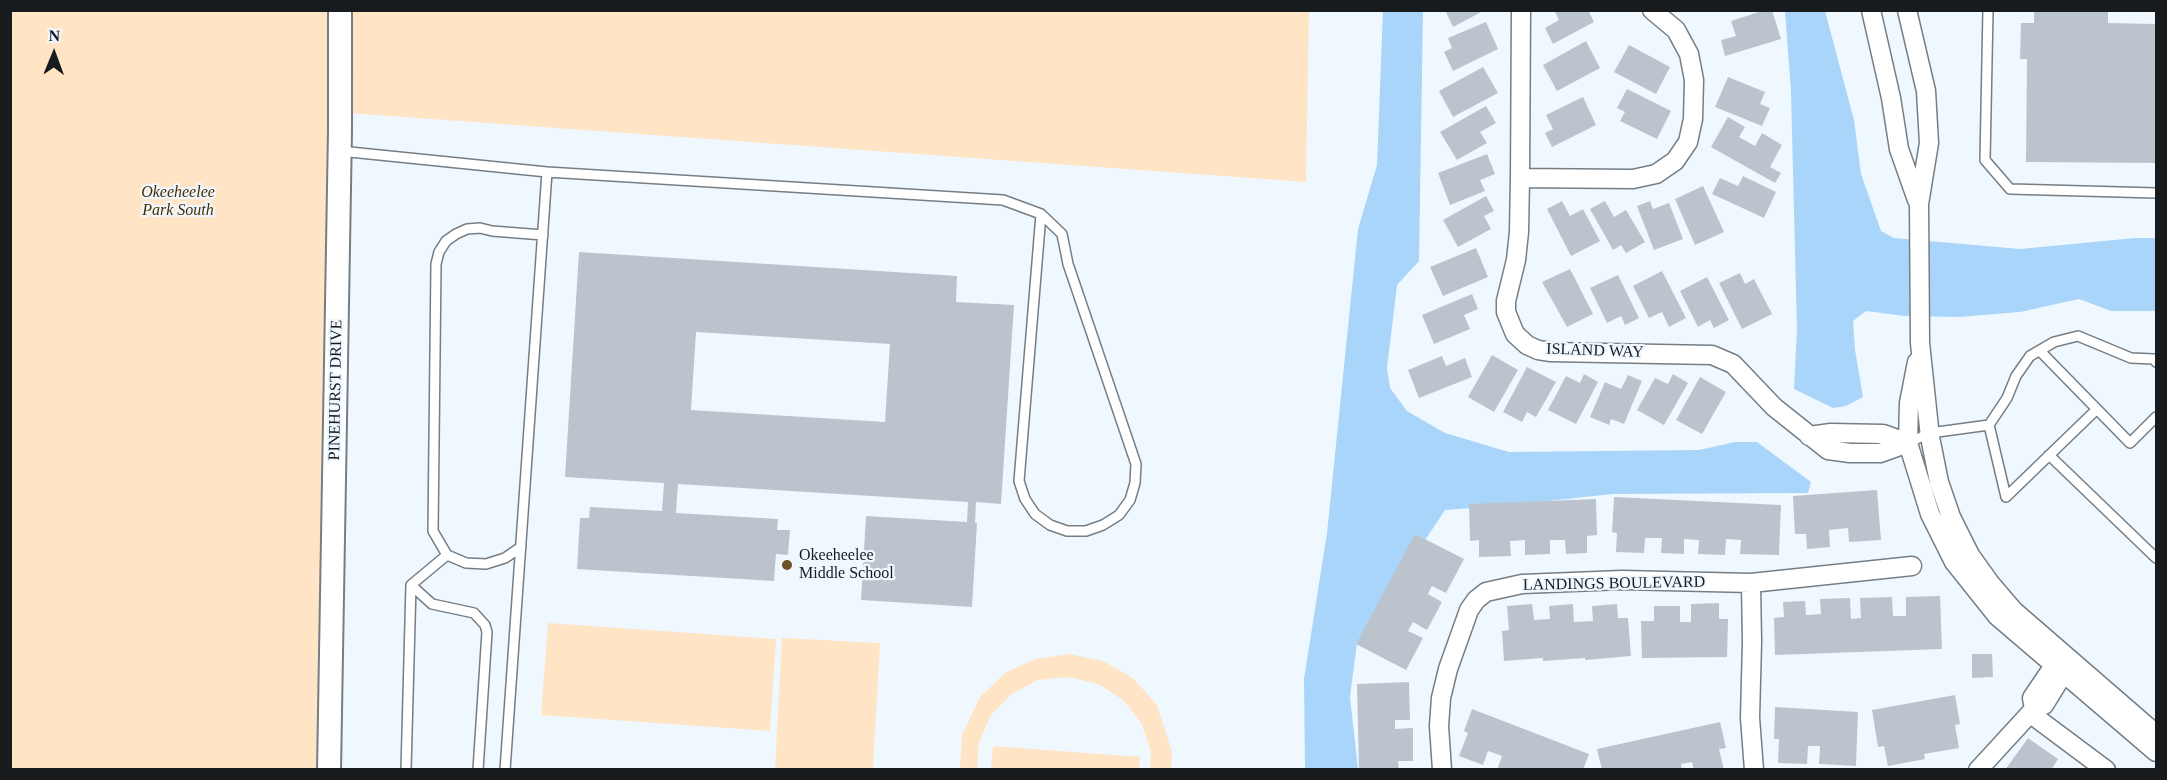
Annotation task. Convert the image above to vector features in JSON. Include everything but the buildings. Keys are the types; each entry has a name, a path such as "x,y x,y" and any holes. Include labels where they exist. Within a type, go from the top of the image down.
{"street":[{"name":"PINEHURST DRIVE","path":"329,770 340,152 340,10"},
{"name":"ISLAND WAY","path":"1521,10 1519,232 1516,260 1506,300 1506,312 1515,334 1527,345 1551,352 1712,355 1733,364 1774,407 1809,436 1831,433 1883,434 1908,443"},
{"path":"1520,178 1645,178 1666,169 1682,153 1692,131 1693,67 1684,42 1676,30 1652,10"},
{"path":"1871,10 1892,98 1899,149 1919,204"},
{"path":"1907,10 1926,91 1929,143 1919,204 1920,343 1930,433 1939,482 1951,517 1970,555 1990,583 2063,663 2157,752"},
{"path":"1920,343 1909,403 1908,443 1930,514 1954,562 1997,616 2157,734"},
{"name":"LANDINGS BOULEVARD","path":"1442,770 1439,726 1441,698 1448,669 1469,610 1486,592 1522,584 1622,580 1751,583 1912,566"},
{"path":"1751,583 1750,718 1754,770"},
{"path":"2063,663 2032,698 2033,712 2106,770"},
{"path":"1978,770 2033,712"}],"lane":[{"path":"1988,10 1985,160 2010,189 2157,193"},
{"path":"340,152 547,171 1003,200 1041,214 1062,234 1068,264 1136,464 1135,483 1130,500 1119,515 1103,525 1086,531 1068,531 1050,525 1035,513 1025,499 1019,481 1041,214"},
{"path":"505,770 547,171"},
{"path":"521,547 505,558 486,564 466,563 447,555 433,531 436,264 446,241 467,229 480,228 543,235"},
{"path":"2096,410 2006,497 1989,425 2007,398 2016,376 2030,357 2054,342 2078,336 2131,358 2154,359 2157,362"},
{"path":"2040,351 2130,443 2157,417"},
{"path":"1908,443 1930,433 1989,425"},
{"path":"2049,455 2157,558"},
{"path":"406,770 411,585 447,555"},
{"path":"411,585 432,604 474,613 487,632 478,770"}],"green space":[{"name":"Okeeheelee Park South","path":"10,11 1309,11 1306,182 348,113 335,769 11,769"},
{"path":"548,623 776,639 770,731 541,715"},
{"path":"782,638 880,643 873,769 775,769"},
{"path":"1069,654 1103,661 1133,678 1157,705 1172,752 1171,769 1150,769 1151,753 1142,724 1123,700 1098,684 1068,677 1038,680 1012,694 991,715 979,742 977,769 960,769 962,735 980,697 1005,673 1035,659"},
{"path":"993,746 1140,757 1139,769 991,769"}],"water":[{"path":"1383,11 1423,11 1419,261 1397,285 1387,368 1390,388 1407,411 1445,433 1509,452 1699,450 1735,442 1757,442 1811,482 1808,493 1613,494 1445,510 1357,643 1350,697 1358,769 1305,770 1304,679 1327,533 1358,229 1377,165"},
{"path":"1785,11 1825,11 1854,120 1861,174 1881,231 1894,238 2020,249 2156,238 2156,311 2111,311 2079,299 2020,312 1958,317 1904,316 1866,311 1853,321 1855,350 1863,397 1846,406 1833,408 1794,389 1797,329 1791,92"}],"place":[{"name":"Okeeheelee Middle School","path":"787,565"}]}
